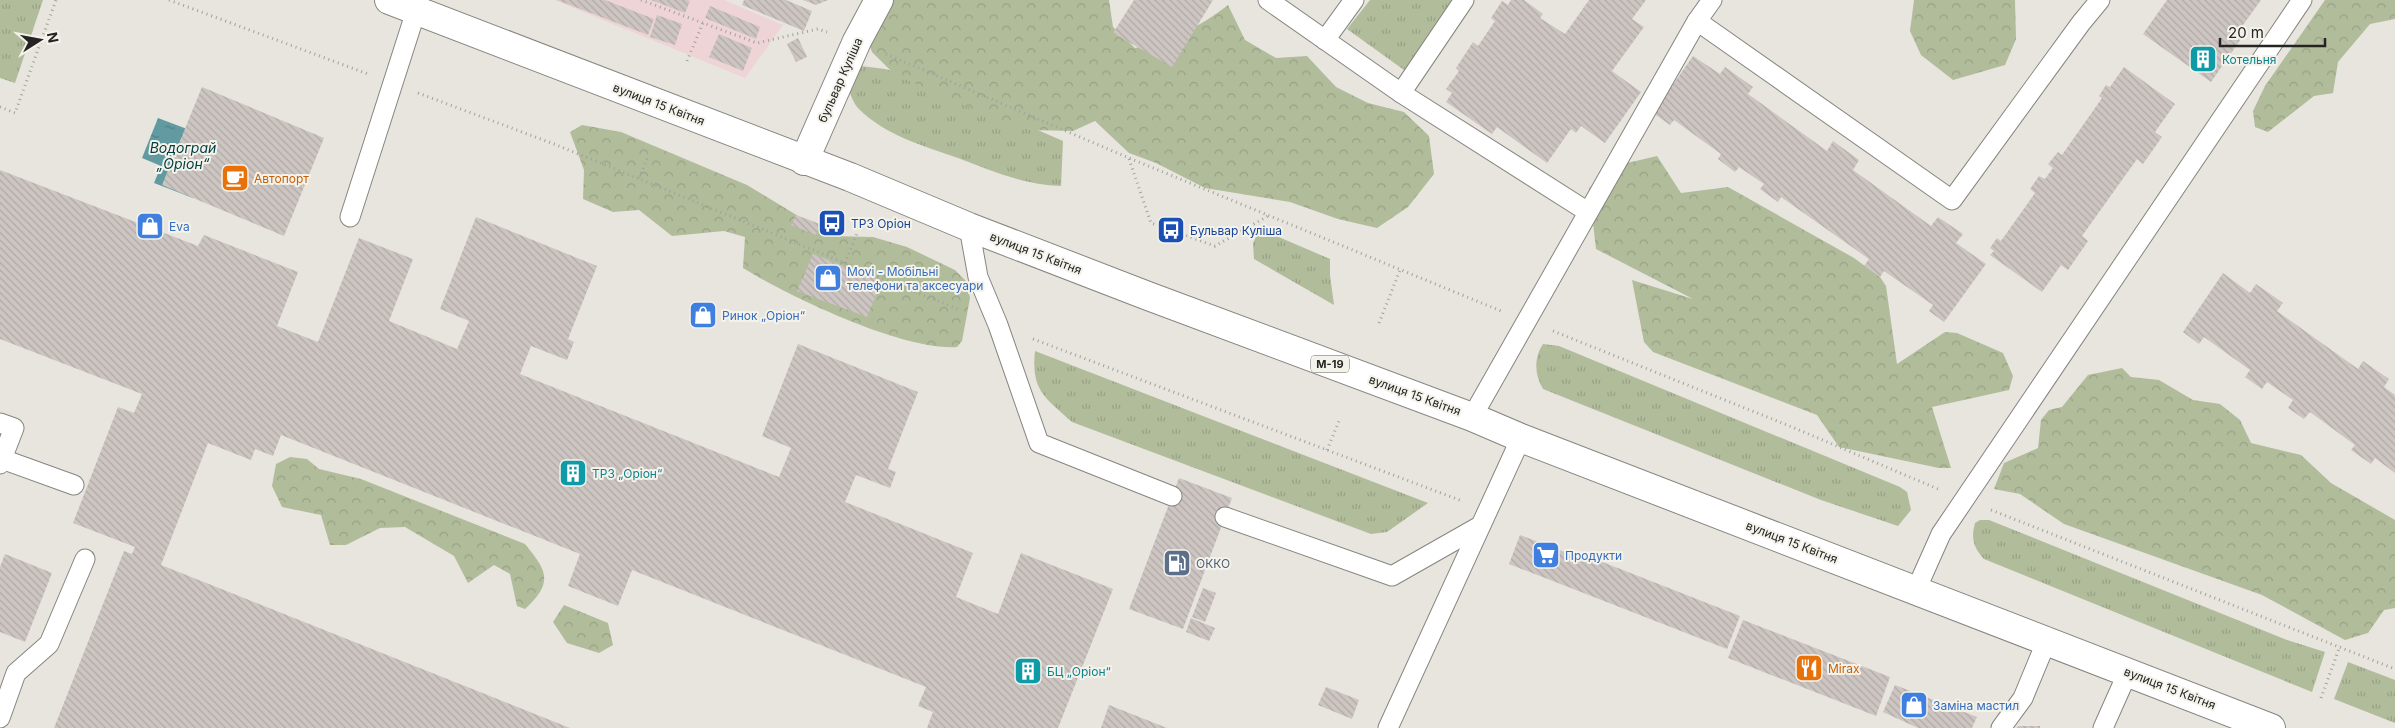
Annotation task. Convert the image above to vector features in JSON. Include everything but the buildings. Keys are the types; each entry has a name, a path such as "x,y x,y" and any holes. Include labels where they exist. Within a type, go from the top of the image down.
{"main road":[{"name":"вулиця 15 Квітня","path":"389,0 804,161 850,177 970,227 1472,417 1520,438 2271,728"},
{"name":"бульвар Куліша","path":"804,161 857,42 879,0"}],"lane":[{"path":"1268,0 1401,93 1588,212"},
{"path":"1325,40 1354,0"},
{"path":"1401,93 1464,0"},
{"path":"1472,417 1697,21 1712,0"},
{"path":"1697,21 1952,200 2081,23 2100,0"},
{"path":"1916,590 1941,534 2302,0"},
{"path":"350,218 416,11"},
{"path":"970,227 978,277 998,325 1039,443 1172,496"},
{"path":"0,423 14,428 1,462 74,485"},
{"path":"1388,728 1520,438"},
{"path":"1225,517 1392,576 1484,518"},
{"path":"2,706 16,673 49,644 85,560"},
{"path":"2001,728 2024,698 2047,640"},
{"path":"2103,728 2128,672"}],"path":[{"path":"0,107 15,113 56,0"},
{"path":"169,0 393,83 639,178 998,325 1327,450 1484,518"},
{"path":"641,0 758,43 818,29 857,42 1129,158 1526,322"},
{"path":"687,61 703,23"},
{"path":"639,178 648,157"},
{"path":"1129,158 1151,223 1215,246 1268,216"},
{"path":"845,262 857,233"},
{"path":"1379,323 1400,270"},
{"path":"1327,450 1339,420"},
{"path":"2321,698 2340,646"}],"shaded area":[{"path":"554,0 724,0 783,25 745,78"}],"green space":[{"path":"0,0 43,0 15,83 0,78"},
{"path":"873,0 1109,0 1113,27 1135,48 1161,42 1195,27 1228,5 1245,40 1276,58 1307,56 1336,87 1368,103 1404,112 1429,136 1434,174 1408,207 1377,228 1338,219 1290,202 1205,188 1156,163 1129,153 1095,121 1073,131 1030,130 999,120 895,75 872,52 862,25"},
{"path":"1370,0 1453,0 1404,70 1347,29"},
{"path":"1914,0 2015,0 2016,39 2005,65 1953,80 1921,55 1910,31"},
{"path":"2325,0 2395,0 2395,19 2370,24 2338,62 2333,93 2314,96 2268,132 2255,127 2253,111 2265,86"},
{"path":"861,66 885,69 918,78 1063,141 1061,186 1034,183 996,172 905,139 880,126 856,106 846,84"},
{"path":"582,125 621,132 747,185 831,236 873,237 907,247 955,270 967,282 970,298 962,341 957,347 934,346 907,340 847,320 817,307 743,268 745,237 724,231 672,236 639,210 613,212 583,199 584,170 570,132"},
{"path":"1657,156 1681,193 1728,187 1854,258 1880,277 1886,286 1897,364 1945,332 1957,333 2003,353 2013,376 2009,390 1932,407 1951,468 1939,468 1839,447 1817,415 1653,352 1644,342 1632,280 1693,299 1596,249 1589,188 1619,165"},
{"path":"1260,229 1330,259 1334,305 1254,259 1253,243"},
{"path":"1543,344 1559,346 1900,487 1907,492 1911,510 1898,526 1821,500 1543,389 1536,366 1538,354"},
{"path":"1035,351 1428,503 1387,532 1371,534 1072,422 1042,392 1035,375"},
{"path":"2122,368 2131,377 2159,380 2193,400 2220,404 2240,420 2251,443 2301,455 2331,483 2395,520 2395,608 2384,610 2368,633 2345,640 2262,595 2064,524 2020,494 1994,489 2004,463 2038,448 2041,420 2049,410 2062,407 2088,375"},
{"path":"290,457 307,459 319,469 361,479 525,544 542,569 544,584 534,600 525,609 517,606 510,574 494,565 468,583 454,556 405,527 380,528 346,545 330,545 321,515 282,507 272,486 276,464"},
{"path":"1980,520 1989,520 2287,640 2325,652 2312,692 1984,559 1977,550 1973,538 1975,523"},
{"path":"564,605 608,623 613,645 599,653 567,643 553,622"},
{"path":"2348,662 2395,680 2395,723 2334,699"}],"water":[{"name":"Водограй „Оріон“","path":"158,118 216,140 193,198 154,183 161,166 142,158"}],"place":[{"name":"Котельня","path":"2203,59"},
{"name":"Автопорт","path":"235,178"},
{"name":"ТРЗ Оріон","path":"832,223"},
{"name":"Eva","path":"150,226"},
{"name":"Бульвар Куліша","path":"1171,230"},
{"name":"Movi - Мобільні телефони та аксесуари","path":"828,278"},
{"name":"Ринок „Оріон“","path":"703,315"},
{"name":"ТРЗ „Оріон“","path":"573,473"},
{"name":"Продукти","path":"1546,555"},
{"name":"ОККО","path":"1177,563"},
{"name":"Mirax","path":"1809,668"},
{"name":"БЦ „Оріон“","path":"1028,671"},
{"name":"Заміна мастил","path":"1914,705"}]}
